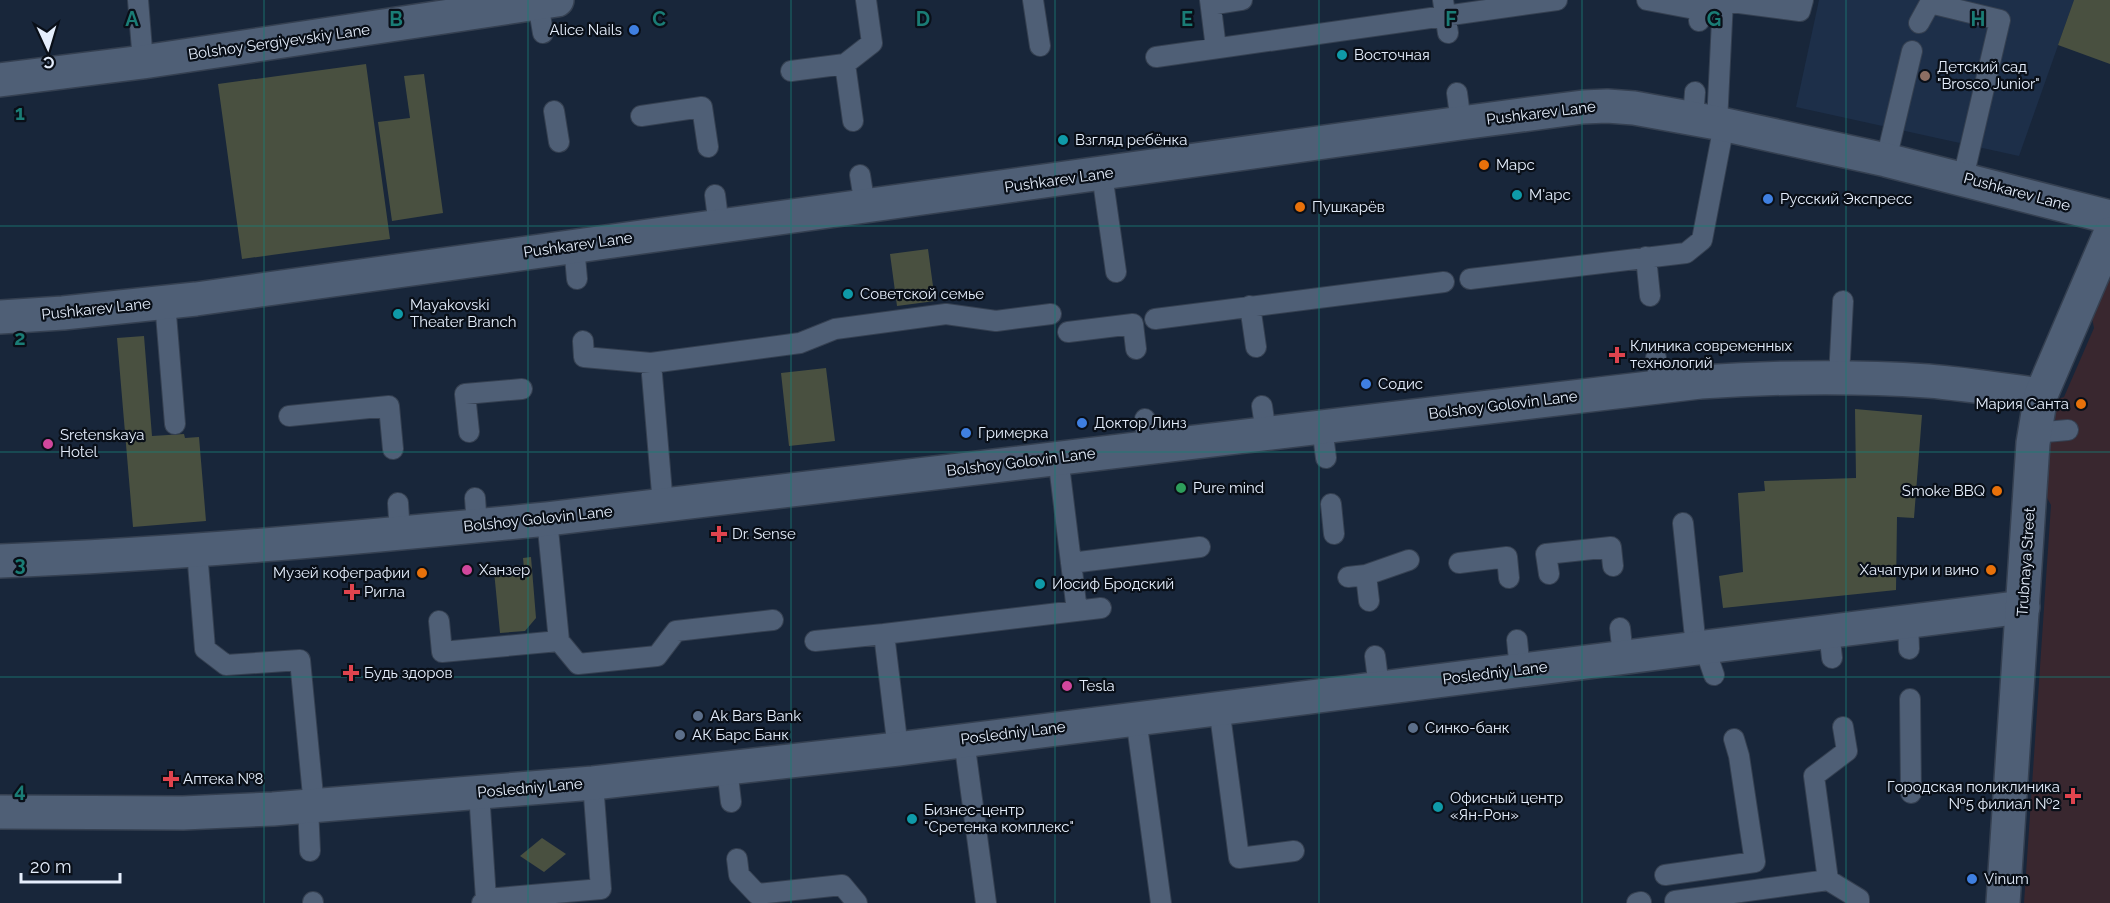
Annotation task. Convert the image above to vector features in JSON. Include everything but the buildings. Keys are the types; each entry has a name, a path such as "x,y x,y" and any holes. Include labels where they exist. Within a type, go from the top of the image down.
{"street":[{"name":"Bolshoy Sergiyevskiy Lane","path":"0,80 546,12"},
{"name":"Pushkarev Lane","path":"0,317 165,302 574,246 717,211 862,191 1102,174 1459,108 1607,106 1707,115 2110,216"},
{"name":"Trubnaya Street","path":"2003,903 2034,433 2041,395 2110,234"},
{"name":"Bolshoy Golovin Lane","path":"0,561 197,551 399,519 476,512 547,519 1058,457 1146,433 1264,419 1324,442 1658,372 1929,381 2041,395"},
{"name":"Posledniy Lane","path":"0,812 183,813 311,806 592,783 898,749 1219,707 1377,671 1622,642 1705,656 1830,645 1909,635 2023,607"}],"lane":[{"path":"138,0 143,62"},
{"path":"791,71 845,64 872,43 866,0"},
{"path":"1033,0 1040,46"},
{"path":"1216,48 1211,2 1242,0"},
{"path":"1156,57 1550,0"},
{"path":"1647,0 1700,15 1724,0 1800,11 1803,0"},
{"path":"1470,279 1686,253 1702,240 1707,115 1724,0"},
{"path":"1919,23 1930,3 2000,20 1963,178"},
{"path":"1886,160 1912,51"},
{"path":"845,64 853,122"},
{"path":"641,116 702,107 708,147"},
{"path":"554,111 559,142"},
{"path":"1102,174 1116,272"},
{"path":"574,246 577,279"},
{"path":"1646,257 1650,296"},
{"path":"1155,318 1444,282"},
{"path":"1839,377 1843,301"},
{"path":"165,302 175,424"},
{"path":"1250,306 1256,347"},
{"path":"583,342 584,357 651,363 800,343 835,329 874,323 946,315 996,321 1051,314"},
{"path":"1068,332 1133,324 1136,349"},
{"path":"651,363 663,505"},
{"path":"469,432 465,394 522,389"},
{"path":"289,416 389,406 393,449"},
{"path":"2034,433 2068,429"},
{"path":"1058,457 1077,611"},
{"path":"1331,504 1334,534"},
{"path":"547,519 559,641 578,664 657,656 676,631 773,620"},
{"path":"1683,524 1705,656"},
{"path":"1071,563 1200,547"},
{"path":"1549,574 1546,554 1611,547 1613,566"},
{"path":"197,551 206,649 225,665 300,660 311,806 310,851"},
{"path":"1459,563 1507,557 1509,578"},
{"path":"1369,601 1357,576 1409,560"},
{"path":"815,641 1101,608"},
{"path":"439,621 442,652 559,641"},
{"path":"884,634 898,749"},
{"path":"1910,699 1911,793"},
{"path":"1219,707 1239,858 1294,851"},
{"path":"1136,718 1161,903"},
{"path":"1828,880 1814,777 1846,751 1843,727"},
{"path":"1665,875 1755,862 1739,756 1734,739"},
{"path":"964,740 986,903"},
{"path":"727,768 731,802"},
{"path":"479,792 484,901 601,889 592,783"},
{"path":"737,860 739,875 757,894 842,885 857,903"},
{"path":"1675,901 1828,880 1859,899 1859,903"}],"shaded area":[{"name":"Детский сад \"Brosco Junior\"","path":"1819,0 2074,0 2019,156 1796,107"},
{"path":"2110,260 2110,903 2024,903 2051,505 2041,487 2051,401 2064,397 2094,328 2090,309"}],"green space":[{"path":"2074,0 2110,0 2110,64 2058,45"},
{"path":"366,64 390,239 242,259 218,84"},
{"path":"424,74 443,213 392,221 378,122 410,118 404,76"},
{"path":"928,249 935,301 897,306 890,254"},
{"path":"144,336 152,436 184,434 185,438 199,437 206,521 133,527 117,338"},
{"path":"826,368 835,441 789,446 781,373"},
{"path":"1855,409 1922,415 1914,518 1897,517 1896,590 1723,608 1719,576 1743,572 1738,493 1765,491 1764,481 1856,478"},
{"path":"531,557 536,618 525,631 500,633 494,571 524,569 523,558"},
{"path":"542,838 566,854 544,872 520,856"}],"place":[{"name":"Alice Nails","path":"634,30"},
{"name":"Восточная","path":"1342,55"},
{"name":"Детский сад \"Brosco Junior\"","path":"1925,76"},
{"name":"Взгляд ребёнка","path":"1063,140"},
{"name":"Марс","path":"1484,165"},
{"name":"М'арс","path":"1517,195"},
{"name":"Русский Экспресс","path":"1768,199"},
{"name":"Пушкарёв","path":"1300,207"},
{"name":"Советской семье","path":"848,294"},
{"name":"Mayakovski Theater Branch","path":"398,314"},
{"name":"Клиника современных технологий","path":"1617,355"},
{"name":"Содис","path":"1366,384"},
{"name":"Мария Санта","path":"2081,404"},
{"name":"Доктор Линз","path":"1082,423"},
{"name":"Гримерка","path":"966,433"},
{"name":"Sretenskaya Hotel","path":"48,444"},
{"name":"Pure mind","path":"1181,488"},
{"name":"Smoke BBQ","path":"1997,491"},
{"name":"Dr. Sense","path":"719,534"},
{"name":"Ханзер","path":"467,570"},
{"name":"Хачапури и вино","path":"1991,570"},
{"name":"Музей кофеграфии","path":"422,573"},
{"name":"Иосиф Бродский","path":"1040,584"},
{"name":"Ригла","path":"352,592"},
{"name":"Будь здоров","path":"351,673"},
{"name":"Tesla","path":"1067,686"},
{"name":"Ak Bars Bank","path":"698,716"},
{"name":"Синко-банк","path":"1413,728"},
{"name":"АК Барс Банк","path":"680,735"},
{"name":"Аптека №8","path":"171,779"},
{"name":"Городская поликлиника №5 филиал №2","path":"2073,796"},
{"name":"Офисный центр «Ян-Рон»","path":"1438,807"},
{"name":"Бизнес-центр \"Сретенка комплекс\"","path":"912,819"},
{"name":"Vinum","path":"1972,879"}]}
